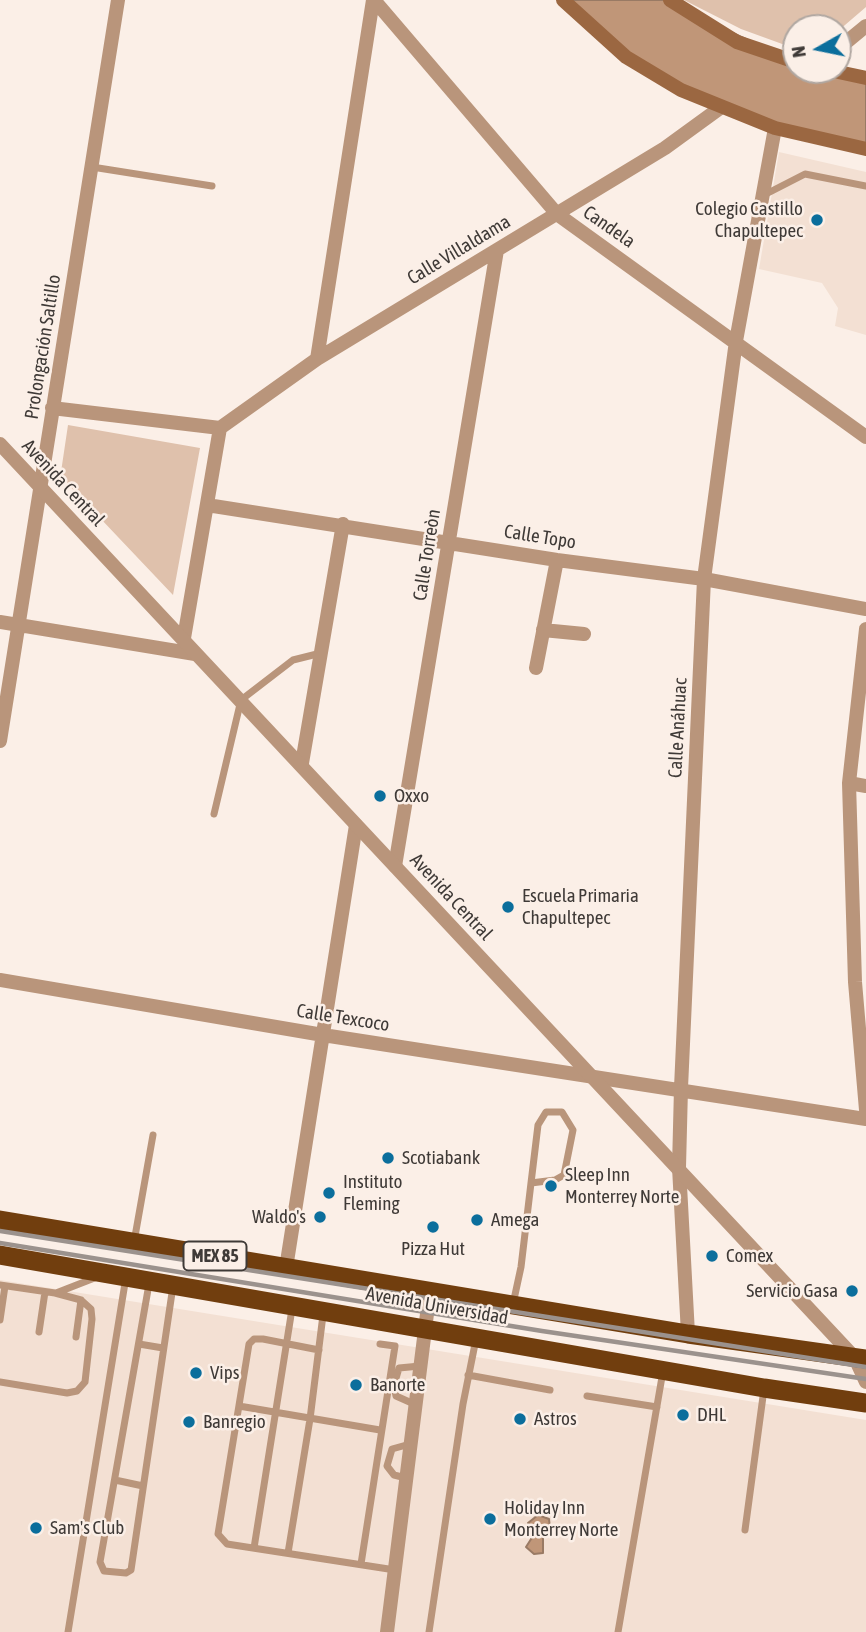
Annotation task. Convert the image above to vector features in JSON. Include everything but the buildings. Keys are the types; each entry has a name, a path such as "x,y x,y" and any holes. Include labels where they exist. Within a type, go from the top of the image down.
{"highway":[{"name":"Avenida Universidad","path":"0,1220 688,1334 861,1359"},
{"name":"Avenida Universidad","path":"0,1255 764,1388 866,1403"}],"main road":[{"path":"563,0 626,57 681,90 775,128 866,149"},
{"path":"670,0 737,42 782,57"}],"street":[{"name":"Prolongación Saltillo","path":"0,741 118,0"},
{"name":"Candela","path":"373,0 557,214 736,341 866,438"},
{"path":"317,359 373,0"},
{"path":"852,38 866,26"},
{"name":"Calle Villaldama","path":"220,428 317,359 665,148 720,108"},
{"name":"Calle Anáhuac","path":"688,1334 679,1167 704,579 736,341 775,128"},
{"name":"Calle Torreòn","path":"395,866 497,250"},
{"path":"52,408 220,428 184,638"},
{"name":"Avenida Central","path":"0,444 861,1359 866,1382"},
{"name":"Calle Topo","path":"207,505 343,524 557,560 704,579 866,609"},
{"path":"302,763 343,524"},
{"path":"536,668 557,560"},
{"path":"0,622 195,654"},
{"path":"866,629 849,783 855,982 866,1110"},
{"path":"543,630 583,634"},
{"path":"849,783 866,786"},
{"path":"286,1268 356,825"},
{"name":"Calle Texcoco","path":"0,980 323,1035 681,1088 866,1119"},
{"path":"387,1632 430,1290"}],"lane":[{"path":"91,167 212,186"},
{"path":"762,196 805,174 866,186"},
{"path":"214,814 240,700 293,660 321,653"},
{"path":"512,1304 521,1267 531,1183 538,1125 546,1112 562,1112 573,1130 564,1175 555,1180 531,1183"},
{"path":"134,1242 153,1135"},
{"path":"55,1293 117,1275 68,1632"},
{"path":"149,1280 100,1562 104,1570 126,1573 131,1570 173,1284"},
{"path":"0,1320 3,1286 55,1293 81,1300 91,1309 92,1319 81,1388 67,1392 0,1382"},
{"path":"39,1332 45,1292"},
{"path":"76,1337 81,1300"},
{"path":"254,1548 293,1305"},
{"path":"288,1553 310,1419 324,1310"},
{"path":"429,1632 476,1336"},
{"path":"319,1350 264,1339 248,1344 218,1534 227,1544 395,1570"},
{"path":"139,1344 163,1348"},
{"path":"361,1564 395,1346 380,1344"},
{"path":"414,1404 396,1396 394,1385 399,1368 420,1366"},
{"path":"618,1632 663,1369"},
{"path":"468,1375 550,1390"},
{"path":"745,1530 764,1388"},
{"path":"587,1396 657,1407"},
{"path":"239,1406 380,1430"},
{"path":"115,1480 143,1486"}],"shaded area":[{"path":"563,0 672,0 687,12 782,56 782,84 852,84 852,75 866,78 866,149 774,128 649,71"},
{"path":"684,0 866,0 866,7 852,19 852,14 782,14 782,44 741,29"},
{"name":"Colegio Castillo Chapultepec","path":"779,152 866,172 866,335 835,326 838,308 822,283 759,269"},
{"path":"68,425 200,448 173,595 63,479 61,472"},
{"path":"0,1280 866,1420 866,1632 0,1632"},
{"path":"538,1515 549,1519 550,1528 543,1534 543,1553 534,1554 526,1547 533,1536 528,1523"}],"railway":[{"path":"0,1231 866,1367"},
{"path":"0,1243 542,1331 866,1379"}],"place":[{"name":"Colegio Castillo Chapultepec","path":"817,220"},
{"name":"Oxxo","path":"380,796"},
{"name":"Escuela Primaria Chapultepec","path":"508,907"},
{"name":"Scotiabank","path":"388,1158"},
{"name":"Sleep Inn Monterrey Norte","path":"551,1186"},
{"name":"Instituto Fleming","path":"329,1193"},
{"name":"Waldo's","path":"320,1217"},
{"name":"Amega","path":"477,1220"},
{"name":"Pizza Hut","path":"433,1227"},
{"name":"Comex","path":"712,1256"},
{"name":"Servicio Gasa","path":"852,1291"},
{"name":"Vips","path":"196,1373"},
{"name":"Banorte","path":"356,1385"},
{"name":"DHL","path":"683,1415"},
{"name":"Astros","path":"520,1419"},
{"name":"Banregio","path":"189,1422"},
{"name":"Holiday Inn Monterrey Norte","path":"490,1519"},
{"name":"Sam's Club","path":"36,1528"}]}
